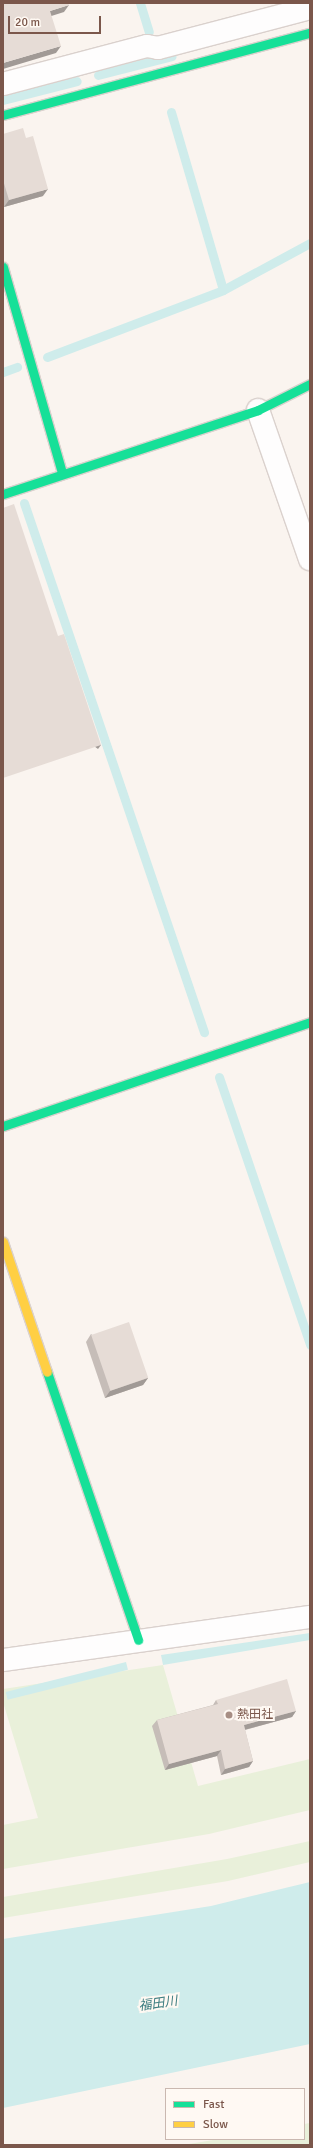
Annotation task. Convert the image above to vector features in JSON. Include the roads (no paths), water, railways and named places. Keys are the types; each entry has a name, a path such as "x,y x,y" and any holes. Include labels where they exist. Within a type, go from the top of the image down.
{"street":[{"path":"3,84 148,46 158,48 310,8"},
{"path":"3,115 310,33"},
{"path":"3,267 62,473"},
{"path":"3,494 62,473 258,410 310,384"},
{"path":"258,410 310,558"},
{"path":"3,1126 310,1022"},
{"path":"3,1242 138,1640"},
{"path":"3,1660 310,1617"}],"water":[{"path":"310,1633 310,1640 163,1665 161,1655"},
{"path":"126,1662 128,1670 8,1700 6,1692"},
{"name":"福田川","path":"310,1882 310,2044 3,2108 3,1939 211,1906"}],"waterway":[{"path":"140,3 149,32"},
{"path":"98,75 172,56"},
{"path":"3,100 77,81"},
{"path":"171,112 223,290"},
{"path":"47,357 223,290 310,243"},
{"path":"3,372 17,367"},
{"path":"24,503 204,1032"},
{"path":"219,1077 310,1345"}],"place":[{"name":"熱田社","path":"229,1715"}]}
